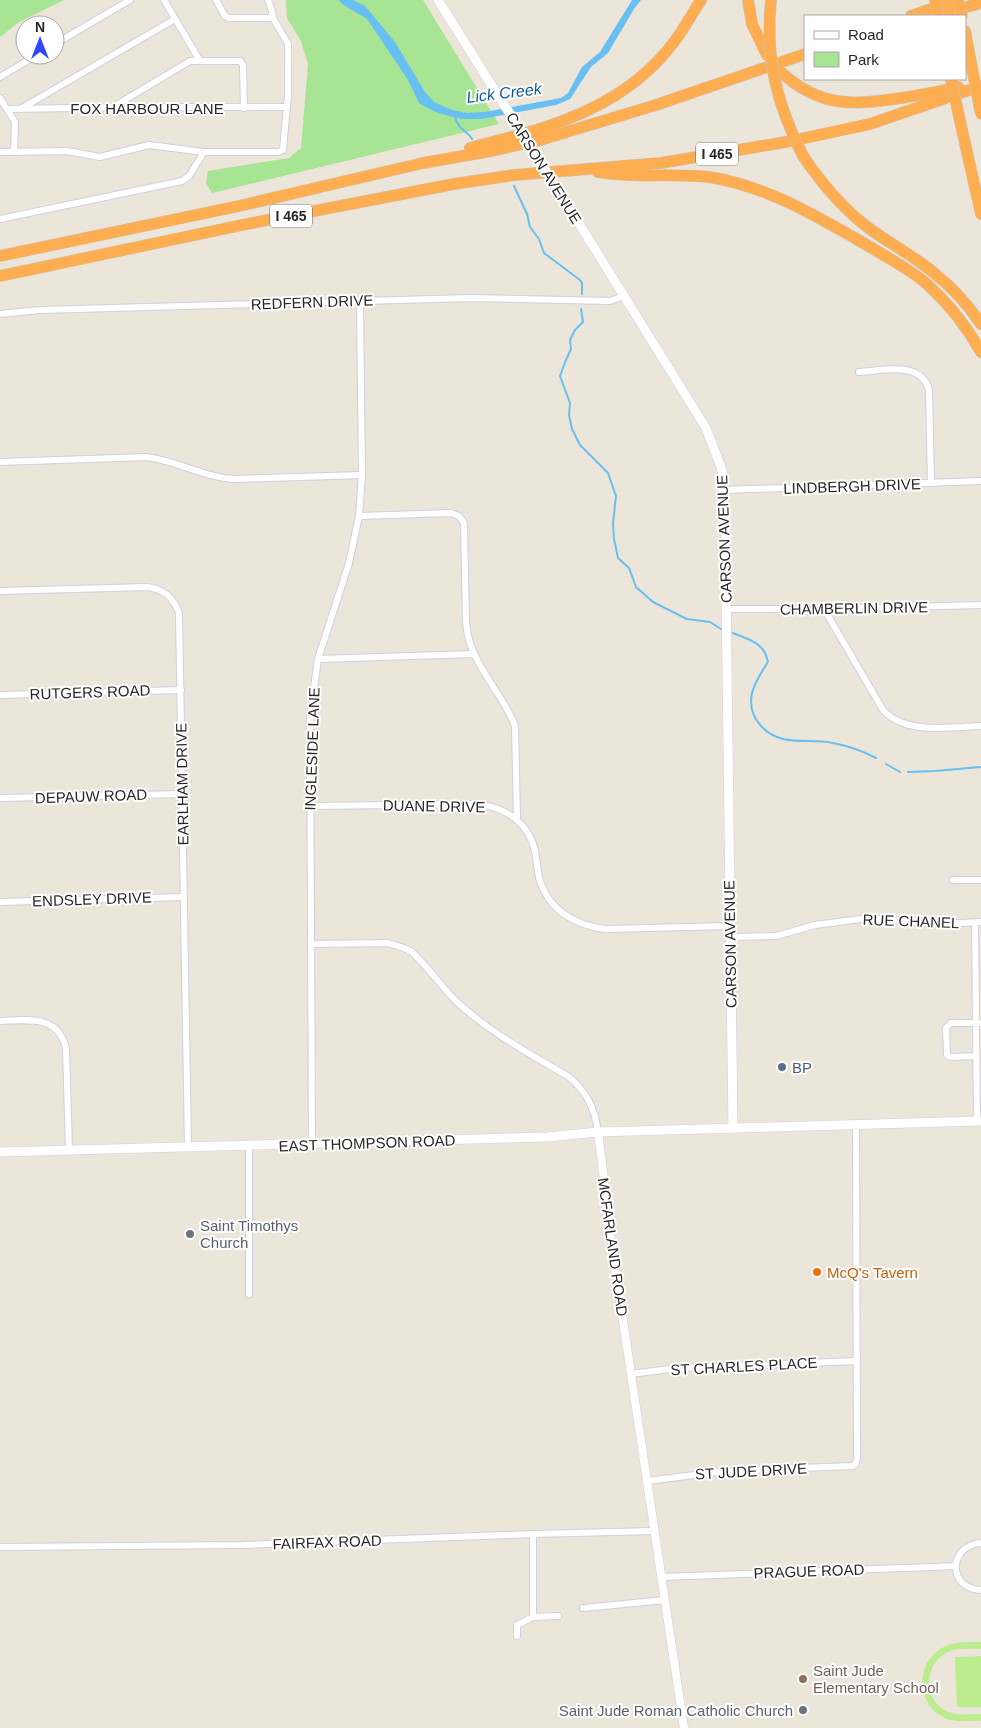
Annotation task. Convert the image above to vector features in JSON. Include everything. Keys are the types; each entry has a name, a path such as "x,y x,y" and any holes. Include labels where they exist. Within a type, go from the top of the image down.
{"highway":[{"path":"423,163 579,116 625,91 674,42 701,0"},
{"path":"748,0 752,24 767,55 782,73 793,82 811,93 829,100 853,103 937,93 981,79"},
{"path":"771,0 770,40 773,76 786,122 803,156 817,177 840,204 871,230 934,272 959,296 981,324"},
{"path":"935,0 938,15"},
{"path":"914,15 958,0 962,15"},
{"path":"938,15 981,3"},
{"path":"966,35 980,94 981,115"},
{"name":"I 465","path":"0,256 239,206 423,163 525,143 598,124 804,54"},
{"path":"951,80 981,214"},
{"name":"I 465","path":"0,276 420,190 494,177 661,163 751,149 828,134 980,94"},
{"path":"584,169 618,176 713,178 748,186 781,198 894,261 918,277 936,292 954,312 981,352"}],"main road":[{"name":"CARSON AVENUE","path":"438,0 706,428 722,470 726,609 733,1128"},
{"path":"856,1124 979,1121"},
{"name":"EAST THOMPSON ROAD","path":"0,1152 548,1137 598,1132 856,1124"}],"street":[{"path":"65,38 130,0"},
{"path":"164,0 200,61"},
{"path":"216,0 229,18 273,18"},
{"path":"0,152 67,151 82,152 100,157 149,145 204,152 278,152 283,150 287,107 288,44 273,18 268,0"},
{"path":"21,109 175,19"},
{"path":"112,108 190,61 241,61 243,65 244,108"},
{"path":"0,77 20,65"},
{"path":"3,104 16,126 14,152"},
{"name":"FOX HARBOUR LANE","path":"3,104 21,109 287,107"},
{"path":"0,219 180,182 189,176 204,152"},
{"name":"REDFERN DRIVE","path":"0,314 50,309 478,298 610,301 624,296"},
{"name":"INGLESIDE LANE","path":"312,1144 310,717 318,659 349,563 359,516 362,475 360,301"},
{"path":"859,372 913,371 924,380 929,390 931,483"},
{"path":"0,462 147,457 165,460 211,476 234,479 362,475"},
{"name":"LINDBERGH DRIVE","path":"724,490 981,481"},
{"path":"359,516 451,513 461,518 465,527 466,622 470,642 474,654 509,711 516,732 517,820"},
{"name":"EARLHAM DRIVE","path":"0,591 147,587 157,588 165,592 176,604 179,613 181,690 188,1148"},
{"name":"CHAMBERLIN DRIVE","path":"726,609 824,609 981,605"},
{"path":"824,609 883,710 892,719 907,726 981,726"},
{"path":"318,659 474,654"},
{"name":"RUTGERS ROAD","path":"0,695 181,690"},
{"name":"DEPAUW ROAD","path":"0,798 182,794"},
{"name":"DUANE DRIVE","path":"310,806 479,804 501,809 517,820 533,843 538,875 545,892 561,912 580,924 605,929 729,926"},
{"path":"953,880 981,880"},
{"name":"ENDSLEY DRIVE","path":"0,902 184,896"},
{"name":"RUE CHANEL","path":"730,937 776,936 815,925 868,918 942,924 978,923"},
{"path":"978,923 979,1023 976,1056 979,1121"},
{"name":"MCFARLAND ROAD","path":"311,944 388,943 412,952 473,1016 517,1047 569,1077 583,1090 591,1103 596,1116 606,1207 684,1728"},
{"path":"0,1021 38,1020 53,1027 63,1040 66,1049 69,1150"},
{"path":"976,1056 951,1057 947,1055 946,1028 948,1024 979,1023"},
{"path":"856,1124 858,1361"},
{"path":"249,1146 249,1294"},
{"name":"ST CHARLES PLACE","path":"631,1374 677,1368 858,1361"},
{"name":"ST JUDE DRIVE","path":"646,1481 726,1470 852,1466 856,1464 858,1361"},
{"name":"FAIRFAX ROAD","path":"0,1547 244,1545 654,1531"},
{"path":"534,1534 534,1617"},
{"path":"981,1543 967,1546 956,1563 961,1582 972,1589 981,1590"},
{"name":"PRAGUE ROAD","path":"661,1577 954,1566 956,1563"},
{"path":"583,1608 665,1600"},
{"path":"517,1636 517,1624 534,1617 558,1616"}],"green space":[{"path":"0,0 64,0 33,15 15,15 15,25 0,37"},
{"path":"286,0 423,0 499,124 212,193 206,183 208,171 289,158 301,148 308,64 301,41 287,18"},
{"path":"981,1642 981,1649 954,1650 941,1656 931,1671 929,1680 933,1698 938,1705 954,1714 981,1714 981,1721 957,1721 943,1717 927,1701 923,1691 922,1680 929,1660 936,1652 950,1644"},
{"path":"981,1656 981,1707 957,1707 955,1657"}],"water":[{"name":"Lick Creek","path":"339,0 353,0 365,6 395,42 425,92 434,102 452,110 467,113 485,112 561,98 568,93 582,67 600,52 632,0 641,0 608,53 591,67 570,99 556,105 482,119 461,119 433,111 419,103 408,80 367,19 342,4"}],"waterway":[{"path":"455,117 458,125 472,139"},
{"path":"514,186 527,214 530,227 539,239 544,253 580,280 582,283 582,294"},
{"path":"581,309 583,322 575,330 570,340 571,349 560,376 570,403 569,415 572,429 580,445 608,473 616,496 613,523 618,558 629,568 636,587 653,602 687,619 710,622 721,629"},
{"path":"733,633 755,643 766,655 768,662 755,685 751,701 754,716 763,728 783,739 833,743 855,749 876,758"},
{"path":"886,764 900,772"},
{"path":"908,772 980,767"}],"place":[{"name":"BP","path":"782,1067"},
{"name":"Saint Timothys Church","path":"190,1234"},
{"name":"McQ's Tavern","path":"817,1272"},
{"name":"Saint Jude Elementary School","path":"803,1679"},
{"name":"Saint Jude Roman Catholic Church","path":"803,1710"}]}
